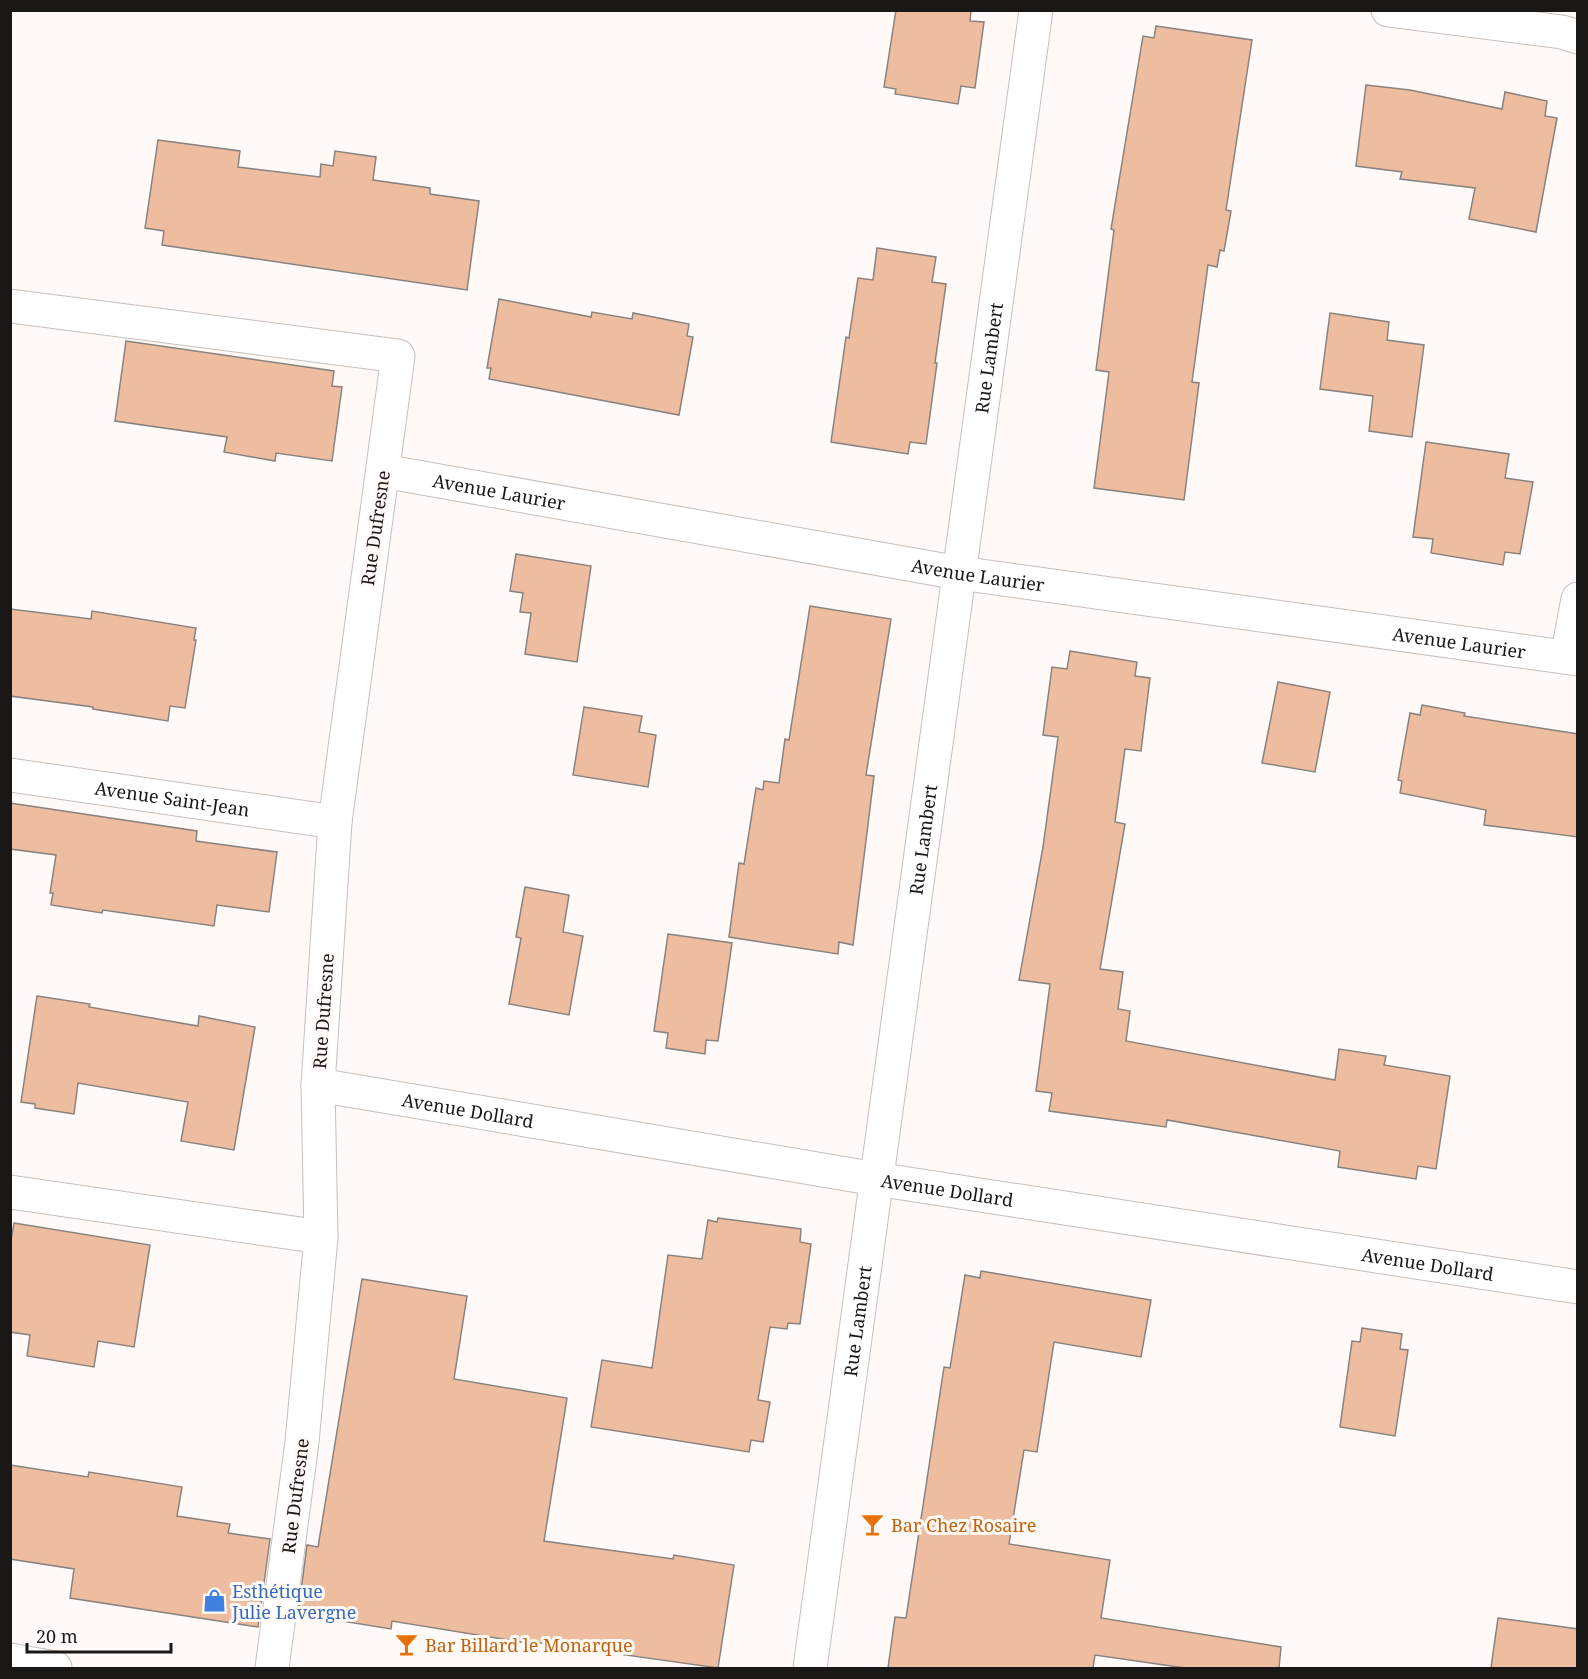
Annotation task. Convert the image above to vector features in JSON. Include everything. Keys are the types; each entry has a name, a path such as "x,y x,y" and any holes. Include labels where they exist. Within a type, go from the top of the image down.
{"street":[{"name":"Rue Lambert","path":"810,1668 1036,10"},
{"path":"1388,10 1562,32 1578,38"},
{"name":"Rue Dufresne","path":"10,306 398,356 335,822 318,1085 321,1237 302,1442 272,1668"},
{"name":"Avenue Laurier","path":"382,471 959,573 1573,658"},
{"path":"1573,658 1578,600"},
{"name":"Avenue Saint-Jean","path":"10,775 335,822"},
{"name":"Avenue Dollard","path":"318,1085 876,1179 1578,1287"},
{"path":"10,1192 321,1237"},
{"path":"10,1660 56,1668"}],"building":[{"path":"896,10 971,10 970,21 984,22 975,88 961,86 958,104 895,94 896,89 884,87"},
{"path":"1156,26 1252,40 1226,210 1231,211 1224,251 1220,250 1217,267 1208,265 1192,382 1199,383 1184,500 1094,488 1109,372 1096,370 1114,230 1111,229 1143,36 1154,38"},
{"path":"1366,85 1410,90 1502,109 1505,92 1547,101 1545,116 1557,118 1536,232 1469,219 1475,188 1400,179 1402,172 1356,166"},
{"path":"158,140 240,151 238,167 320,177 321,164 333,166 335,151 376,157 373,180 430,188 430,194 479,201 467,290 162,245 164,231 145,228"},
{"path":"877,248 936,257 932,282 946,284 926,444 910,442 908,454 831,442 846,337 849,338 858,278 873,280"},
{"path":"499,299 591,317 592,312 632,319 633,313 689,324 687,336 693,337 679,415 489,379 491,368 487,368"},
{"path":"1330,313 1389,322 1387,340 1424,345 1412,437 1369,431 1373,396 1320,389"},
{"path":"126,341 334,371 332,386 342,387 332,461 276,453 275,461 224,452 227,437 115,421"},
{"path":"1426,442 1509,454 1505,478 1533,482 1520,554 1505,552 1503,565 1431,553 1433,539 1413,537"},
{"path":"516,554 591,566 577,662 525,654 531,613 520,612 523,593 510,591"},
{"path":"810,606 891,619 866,775 874,776 853,945 839,942 838,954 729,937 739,863 744,864 756,788 763,790 764,781 779,783 785,739 789,740"},
{"path":"10,609 91,619 92,611 196,628 185,708 170,706 168,721 93,709 93,707 10,696"},
{"path":"1070,651 1137,662 1135,676 1150,678 1141,751 1125,749 1115,822 1125,824 1100,969 1123,972 1118,1009 1130,1011 1126,1041 1335,1080 1339,1049 1386,1056 1384,1065 1450,1076 1436,1169 1418,1166 1416,1179 1338,1167 1340,1151 1167,1120 1166,1127 1049,1111 1052,1093 1036,1091 1050,984 1019,980 1043,847 1058,737 1043,735 1052,667 1067,669"},
{"path":"1278,682 1330,692 1315,772 1262,763"},
{"path":"1422,705 1465,713 1464,716 1578,734 1578,837 1484,825 1486,810 1400,793 1402,781 1398,780 1410,713 1420,715"},
{"path":"584,707 642,716 639,732 656,735 648,787 573,775"},
{"path":"10,803 197,831 196,841 277,852 269,912 217,905 214,926 51,905 53,893 50,893 56,855 10,849"},
{"path":"525,887 569,895 563,932 583,936 569,1015 509,1004 521,938 516,937"},
{"path":"668,934 732,943 718,1041 706,1040 705,1054 666,1048 668,1033 654,1031"},
{"path":"37,996 90,1004 89,1007 198,1026 199,1016 255,1027 234,1150 181,1141 188,1102 78,1083 74,1114 35,1108 35,1104 21,1102"},
{"path":"718,1218 801,1229 800,1242 811,1244 800,1324 788,1323 787,1329 770,1327 758,1400 770,1402 763,1442 751,1440 749,1452 591,1427 602,1360 652,1368 668,1255 702,1259 708,1220 717,1222"},
{"path":"14,1223 150,1245 134,1347 98,1341 94,1367 27,1356 30,1335 10,1332 10,1246"},
{"path":"981,1271 1151,1300 1141,1357 1054,1342 1037,1452 1024,1450 1009,1544 1110,1560 1101,1618 1281,1647 1279,1668 1185,1668 1095,1655 1093,1668 888,1668 895,1617 906,1618 944,1367 950,1368 965,1275 980,1278"},
{"path":"362,1279 467,1296 454,1379 567,1398 544,1541 673,1559 674,1555 734,1565 718,1668 527,1641 527,1643 392,1621 391,1629 298,1614 307,1545 318,1547"},
{"path":"1362,1328 1402,1334 1400,1349 1408,1350 1395,1436 1340,1427 1352,1341 1360,1342"},
{"path":"10,1465 88,1477 89,1472 182,1487 177,1516 230,1524 228,1533 270,1539 258,1627 70,1598 74,1569 10,1559"},
{"path":"1498,1618 1578,1629 1578,1668 1491,1668"}],"place":[{"name":"Bar Chez Rosaire","path":"873,1525"},
{"name":"Esthétique Julie Lavergne","path":"214,1601"},
{"name":"Bar Billard le Monarque","path":"407,1645"}]}
